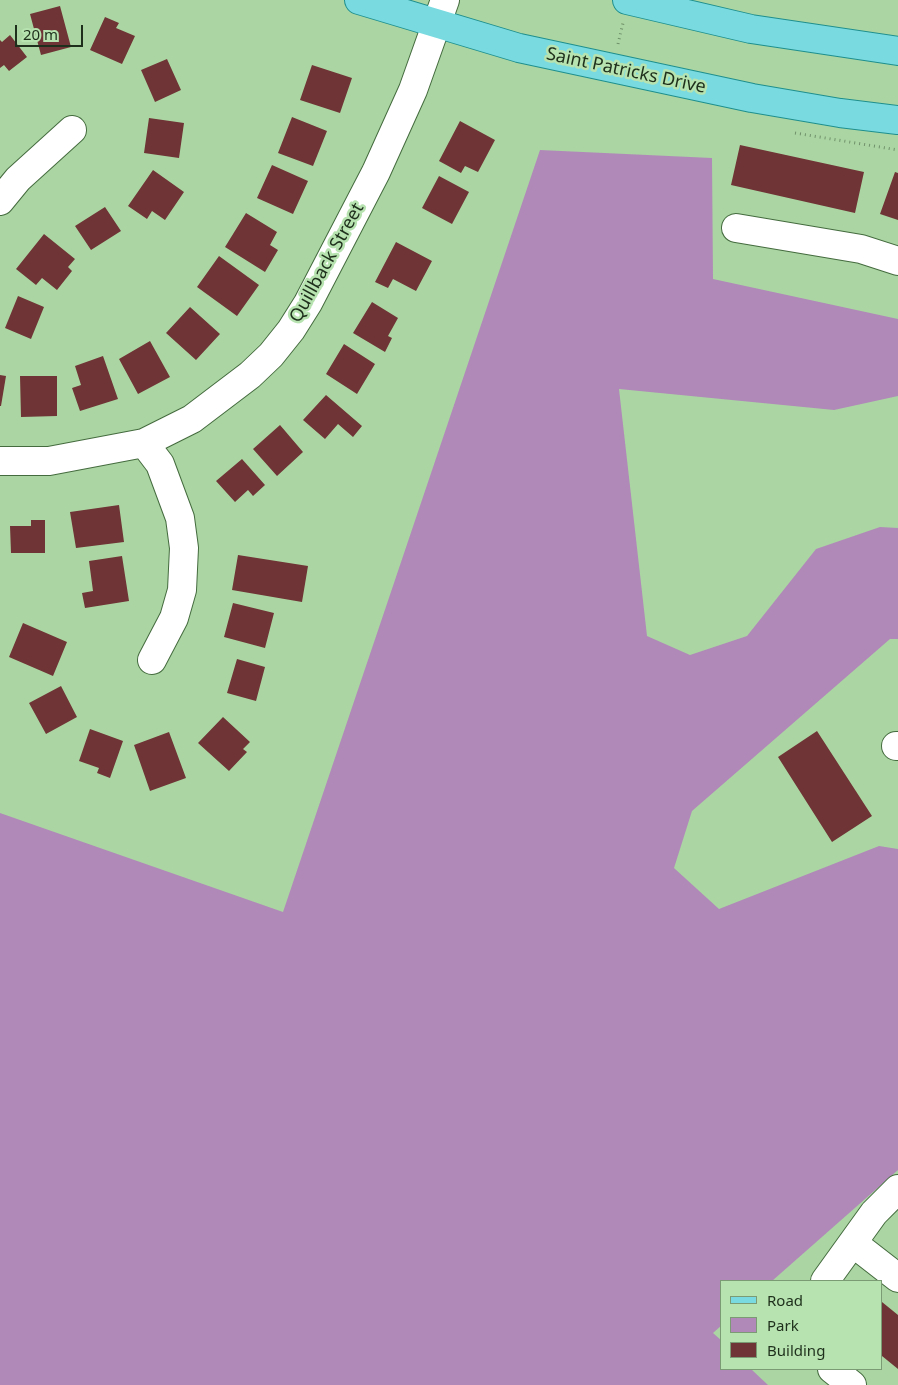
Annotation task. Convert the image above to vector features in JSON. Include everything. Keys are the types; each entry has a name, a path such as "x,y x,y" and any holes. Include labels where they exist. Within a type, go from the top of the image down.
{"main road":[{"name":"Saint Patricks Drive","path":"359,0 441,12 519,48 752,98 840,113 898,120"},
{"path":"625,11 898,51"}],"street":[{"name":"Quillback Street","path":"0,461 49,461 144,444 192,419 223,396 271,355 291,330 308,303 376,172 413,90 441,12"},
{"path":"0,201 18,178 72,130"},
{"path":"736,228 861,249 898,261"},
{"path":"144,444 160,464 180,518 184,548 182,590 174,618 152,660"},
{"path":"826,1280 874,1214 898,1189"},
{"path":"853,1243 898,1278"},
{"path":"833,1370 852,1385"}],"path":[{"path":"618,46 625,11"}],"green space":[{"path":"540,150 712,158 713,279 898,319 898,396 834,410 619,389 647,636 690,655 747,636 816,549 880,527 898,528 898,639 890,639 692,811 674,868 719,909 879,846 898,849 898,1170 773,1280 720,1280 720,1327 713,1333 720,1339 720,1370 752,1370 768,1385 0,1385 0,813 283,912"}],"building":[{"path":"60,6 71,47 41,55 30,14"},
{"path":"105,17 119,23 116,28 135,36 122,64 90,50"},
{"path":"10,35 27,57 9,71 4,65 0,68 0,40 2,42"},
{"path":"167,59 181,90 155,102 141,70"},
{"path":"312,65 352,78 340,113 300,100"},
{"path":"292,117 327,131 313,166 278,153"},
{"path":"149,118 184,123 179,158 144,153"},
{"path":"460,121 495,140 478,172 465,166 461,173 439,161"},
{"path":"740,145 864,172 855,213 731,185"},
{"path":"272,165 308,181 293,214 257,198"},
{"path":"153,170 184,192 165,220 152,211 147,219 128,206"},
{"path":"895,172 898,173 898,220 880,214"},
{"path":"439,176 469,192 452,224 422,208"},
{"path":"105,207 121,231 91,250 75,226"},
{"path":"246,213 277,232 270,245 278,250 265,272 225,247"},
{"path":"44,234 75,259 68,267 72,271 57,290 42,278 36,285 16,269"},
{"path":"396,242 432,261 416,291 393,279 388,288 375,282"},
{"path":"219,256 259,285 237,316 197,287"},
{"path":"18,296 44,307 31,339 5,328"},
{"path":"372,302 398,318 388,336 392,338 385,352 353,333"},
{"path":"190,307 220,334 196,360 166,333"},
{"path":"150,341 170,377 138,394 119,359"},
{"path":"344,344 375,364 357,394 326,374"},
{"path":"103,356 118,399 80,411 72,388 81,385 75,366"},
{"path":"0,375 6,376 1,406 0,406"},
{"path":"20,376 57,376 57,416 21,417"},
{"path":"326,395 362,426 353,437 338,424 325,439 303,420"},
{"path":"280,425 303,452 277,476 253,449"},
{"path":"242,459 265,485 253,496 248,490 235,502 216,481"},
{"path":"119,505 124,542 76,548 70,512"},
{"path":"31,520 45,520 45,553 11,553 10,526 31,526"},
{"path":"238,555 308,566 302,602 232,590"},
{"path":"122,556 129,601 85,608 82,593 93,591 89,561"},
{"path":"233,603 274,613 265,648 224,637"},
{"path":"23,623 67,642 53,676 9,657"},
{"path":"237,659 265,667 256,701 227,693"},
{"path":"61,686 77,717 46,734 29,703"},
{"path":"223,717 250,742 243,749 247,752 229,771 198,743"},
{"path":"90,729 123,741 110,778 97,773 99,768 79,761"},
{"path":"817,731 872,816 832,842 778,757"},
{"path":"169,732 186,778 150,791 134,745"},
{"path":"883,1303 898,1315 898,1369 883,1357"}]}
